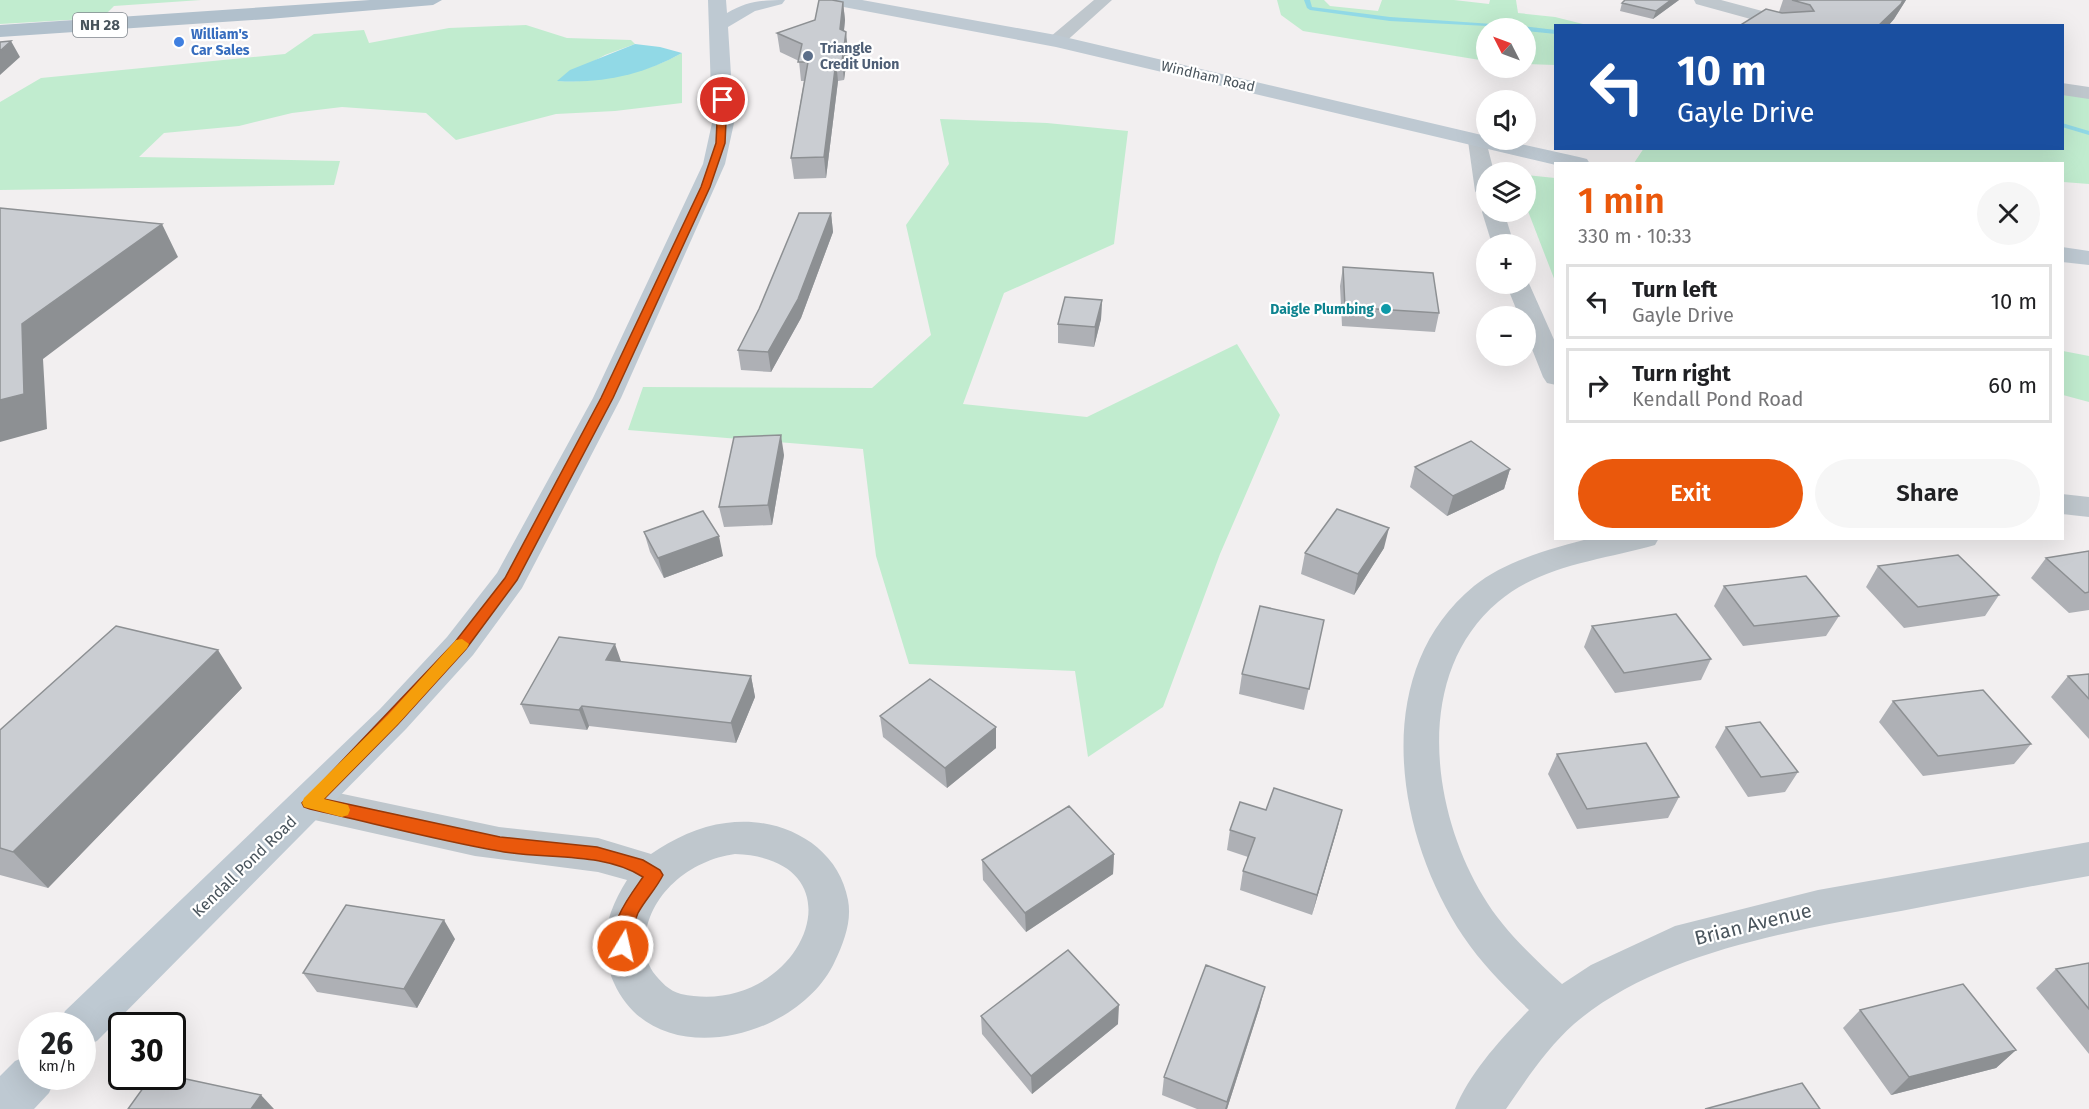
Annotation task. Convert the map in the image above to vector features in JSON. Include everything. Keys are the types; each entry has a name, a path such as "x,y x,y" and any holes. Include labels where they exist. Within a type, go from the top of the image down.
{"main road":[{"name":"NH 28","path":"0,31 269,14 433,0"}],"street":[{"path":"717,13 776,0"},
{"name":"Windham Road","path":"833,0 1056,40 1476,141"},
{"path":"1056,40 1104,0"},
{"path":"1702,0 1791,24"},
{"name":"Kendall Pond Road","path":"95,1012 393,719 460,645 510,580 602,409 714,164 723,123 717,13"},
{"path":"2064,89 2089,93"},
{"name":"Windham Road","path":"1518,150 1570,162"},
{"path":"2064,254 2089,258"},
{"path":"1522,294 1554,373"},
{"path":"2064,504 2089,507"},
{"path":"1558,1010 1504,955 1469,909 1446,864 1425,788 1419,753 1420,713 1430,677 1444,644 1462,618 1486,594 1550,563 1635,540"},
{"path":"310,803 500,844 597,854 637,865 654,875"},
{"path":"734,838 776,842 794,850 809,861 828,893 830,913 826,933 818,953 806,972 789,989 748,1012 724,1017 702,1018 681,1015 662,1007 646,996 634,982 626,965 623,946 624,928 631,909 654,875 692,849 734,838"},
{"name":"Brian Avenue","path":"1478,1109 1520,1051 1558,1010 1606,979 1675,945 1818,908 2089,859"},
{"path":"2,1109 20,1090"}],"green space":[{"path":"0,0 201,0 114,6 102,18 0,24"},
{"path":"1277,0 1324,0 1330,6 1378,11 1382,0 1454,0 1489,4 1490,0 1516,0 1518,13 1555,17 1583,24 1554,24 1554,65 1536,64 1536,18 1476,18 1476,59 1303,31 1281,15"},
{"path":"526,25 567,38 631,40 635,44 605,55 558,81 590,80 622,75 653,66 682,53 682,103 615,111 556,114 456,140 426,113 342,107 292,113 239,126 164,133 139,157 340,161 334,185 0,190 0,102 41,78 285,54 314,34 364,30 369,43 449,28"},
{"path":"2064,92 2089,96 2089,184 2064,182 2064,162 1635,162 1643,150 2064,150"},
{"path":"940,119 1047,123 1128,131 1114,244 1004,293 963,404 1087,417 1237,344 1280,415 1220,554 1163,707 1088,757 1075,671 909,664 876,556 863,449 628,430 643,387 872,388 931,335 906,225 949,164"},
{"path":"1536,176 1554,178 1554,278 1532,222 1536,222"},
{"path":"2064,351 2089,356 2089,402 2064,395"}],"water":[{"path":"635,44 682,53 652,67 621,76 590,81 557,81 570,70"}],"building":[{"path":"819,0 843,2 840,29 846,32 842,61 836,61 824,157 791,158 808,62 798,62 802,44 777,33 815,20"},
{"path":"1625,0 1671,0 1656,11 1622,3"},
{"path":"1792,0 1903,0 1880,24 1742,24 1766,9 1782,13 1814,11 1810,5"},
{"path":"11,41 0,51 0,42"},
{"path":"0,208 162,224 22,324 24,394 0,400"},
{"path":"799,213 831,213 798,299 768,352 738,350 759,309"},
{"path":"1343,267 1433,273 1439,313 1345,307"},
{"path":"1065,297 1102,300 1095,327 1058,324"},
{"path":"781,435 768,505 719,507 734,437"},
{"path":"1471,441 1510,469 1453,496 1415,467"},
{"path":"1337,509 1389,528 1358,574 1305,553"},
{"path":"703,511 719,536 658,558 644,532"},
{"path":"2089,551 2089,592 2085,593 2046,558"},
{"path":"1958,555 1999,595 1918,607 1878,566"},
{"path":"1806,576 1839,616 1754,626 1724,586"},
{"path":"1260,606 1324,620 1309,689 1242,674"},
{"path":"1676,614 1711,659 1624,673 1592,626"},
{"path":"116,626 218,650 13,852 0,848 0,730"},
{"path":"559,637 615,644 606,660 751,676 731,723 582,706 579,710 521,704"},
{"path":"2089,674 2089,699 2068,676"},
{"path":"930,679 996,727 945,768 880,716"},
{"path":"1983,690 2031,744 1938,756 1893,701"},
{"path":"1760,722 1798,772 1761,777 1726,727"},
{"path":"1646,743 1679,797 1587,809 1557,754"},
{"path":"1274,788 1342,810 1317,895 1243,871 1255,838 1230,830 1240,802 1266,810"},
{"path":"1069,806 1114,854 1025,913 982,860"},
{"path":"346,905 444,920 404,989 303,973"},
{"path":"1068,950 1119,1005 1031,1076 981,1016"},
{"path":"2089,963 2089,1009 2056,969"},
{"path":"1206,965 1265,987 1227,1102 1164,1077"},
{"path":"1963,984 2016,1050 1909,1077 1860,1010"},
{"path":"186,1079 261,1095 251,1109 128,1109 142,1090 186,1090"},
{"path":"1802,1083 1820,1109 1705,1109"}],"waterway":[{"path":"1307,0 1310,8 1390,19 1476,25"},
{"path":"1536,30 1554,32"},
{"path":"2064,126 2089,133"}],"slow traffic":[{"path":"342,810 310,803 393,719 462,644"}],"place":[{"name":"William's Car Sales","path":"179,42"},
{"name":"Triangle Credit Union","path":"808,56"},
{"name":"Daigle Plumbing","path":"1386,309"}],"route":[{"path":"623,946 624,928 631,909 641,891 654,875 637,865 597,854 538,850 467,838 310,803 393,719 460,645 510,580 607,398 706,187 720,143 723,100"}]}
